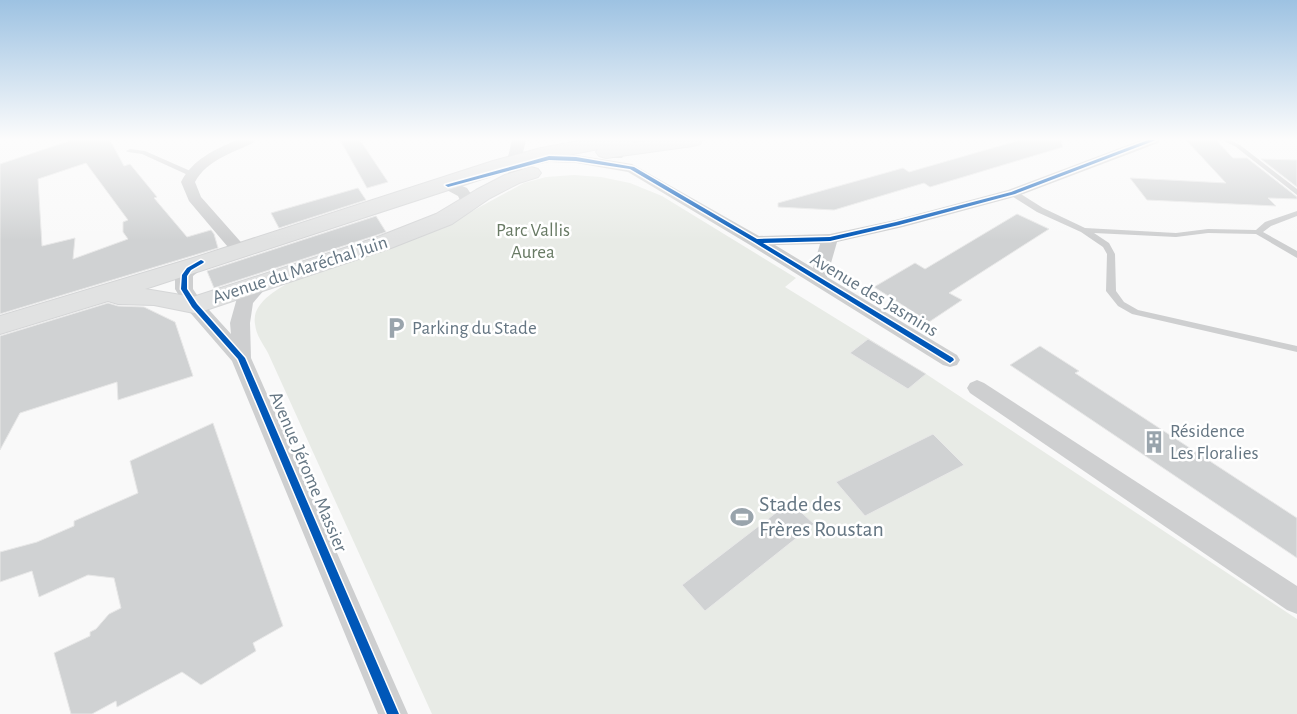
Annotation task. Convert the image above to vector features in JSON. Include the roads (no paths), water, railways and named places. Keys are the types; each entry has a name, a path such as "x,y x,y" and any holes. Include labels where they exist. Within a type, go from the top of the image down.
{"main road":[{"name":"Avenue du Maréchal Juin","path":"87,300 239,249 482,173"},
{"name":"Avenue du Maréchal Juin","path":"87,300 119,296 154,297 194,305 383,243 444,219 469,203 502,173"},
{"path":"0,325 87,300"}],"street":[{"path":"191,173 188,182 194,198 239,249"},
{"name":"Avenue des Jasmins","path":"643,173 950,360"},
{"path":"646,173 648,177"},
{"name":"Avenue des Jasmins","path":"756,241 830,239 897,224 1013,192 1063,173"},
{"path":"448,185 461,190 467,196 469,203"},
{"name":"Avenue des Jasmins","path":"818,279 830,239"},
{"name":"Avenue Jérome Massier","path":"201,262 184,276 184,289 194,305 241,358 393,714"},
{"name":"Avenue Jérome Massier","path":"241,358 240,323 244,302 262,282"},
{"path":"977,388 1297,601"}],"lane":[{"path":"1272,173 1297,193"},
{"path":"1013,192 1040,210 1084,230 1106,245 1111,254 1111,292 1121,304 1134,312 1297,349"},
{"path":"1258,232 1268,224 1280,222 1297,214"},
{"path":"1084,230 1176,235 1208,230 1258,232 1297,256"}],"place":[{"name":"Parking du Stade","path":"396,328"},
{"name":"Résidence Les Floralies","path":"1154,442"},
{"name":"Stade des Frères Roustan","path":"742,517"}],"park label":[{"name":"Parc Vallis Aurea","path":"533,241"}]}
